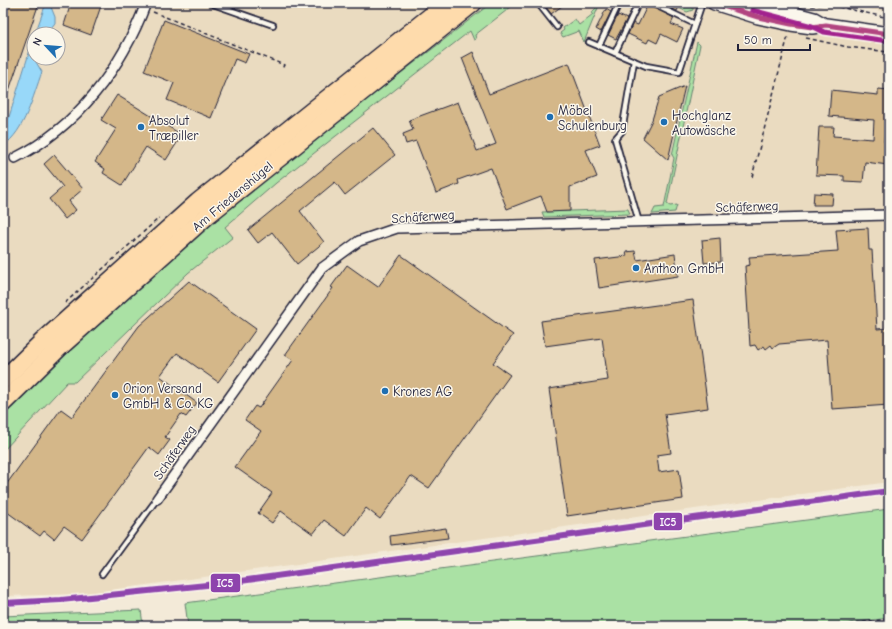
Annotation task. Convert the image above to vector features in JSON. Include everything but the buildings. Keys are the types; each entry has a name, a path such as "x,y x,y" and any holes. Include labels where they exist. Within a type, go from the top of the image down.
{"highway":[{"name":"Am Friedenshügel","path":"3,380 43,341 198,202 448,3"},
{"name":"Am Friedenshügel","path":"3,403 64,343 209,214 473,3"}],"street":[{"path":"714,3 758,17 814,19 826,25 889,34"},
{"path":"754,3 792,19"},
{"path":"15,158 44,141 72,118 97,91 122,54 145,6"},
{"name":"Schäferweg","path":"157,499 322,268 359,241 397,228 889,215"}],"lane":[{"path":"210,3 273,24"},
{"path":"538,3 557,27"},
{"path":"599,46 619,3"},
{"path":"615,53 636,8 625,3"},
{"path":"651,3 695,24"},
{"path":"589,42 646,66 679,72 702,3"},
{"path":"634,61 622,131 615,139 639,222"},
{"name":"Schäferweg","path":"102,574 157,499"}],"path":[{"path":"808,6 826,4 889,18"},
{"path":"145,6 284,65 282,69"},
{"path":"752,177 792,19"},
{"path":"835,626 889,618"}],"shaded area":[{"path":"3,3 698,3 785,30 889,44 889,482 81,594 3,596"},
{"path":"826,3 889,3 889,12"}],"green space":[{"path":"491,3 516,3 475,35 476,39 474,40 470,31 276,183 225,227 233,237 188,273 75,382 67,382 3,451 3,415 103,319 242,198"},
{"path":"600,3 584,42 579,31 563,37 560,33 564,30 563,28 575,19 579,25 593,14 592,12 597,7 595,4"},
{"path":"669,3 685,3 693,7 693,10 687,12"},
{"path":"697,42 700,45 667,204 670,206 677,205 675,212 652,214 655,208 664,207 674,158 672,155"},
{"path":"628,209 630,214 544,217 542,212"},
{"path":"889,509 889,618 826,626 188,626 185,603"},
{"path":"141,610 143,625 3,626 3,616"}],"water":[{"path":"45,6 51,7 55,17 55,23 53,26 38,26"},
{"path":"26,63 26,66 38,66 42,72 32,102 23,122 11,139 3,146 3,126 9,117"}],"transit line":[{"path":"714,3 758,17 791,24 812,27 826,25 889,34"},
{"path":"752,10 812,26 824,32 888,41"},
{"name":"IC5","path":"3,603 61,600 226,583 889,491"}],"place":[{"name":"Möbel Schulenburg","path":"550,117"},
{"name":"Hochglanz Autowäsche","path":"664,122"},
{"name":"Absolut Træpiller","path":"141,127"},
{"name":"Anthon GmbH","path":"636,268"},
{"name":"Krones AG","path":"385,391"},
{"name":"Orion Versand GmbH & Co. KG","path":"115,395"}]}
